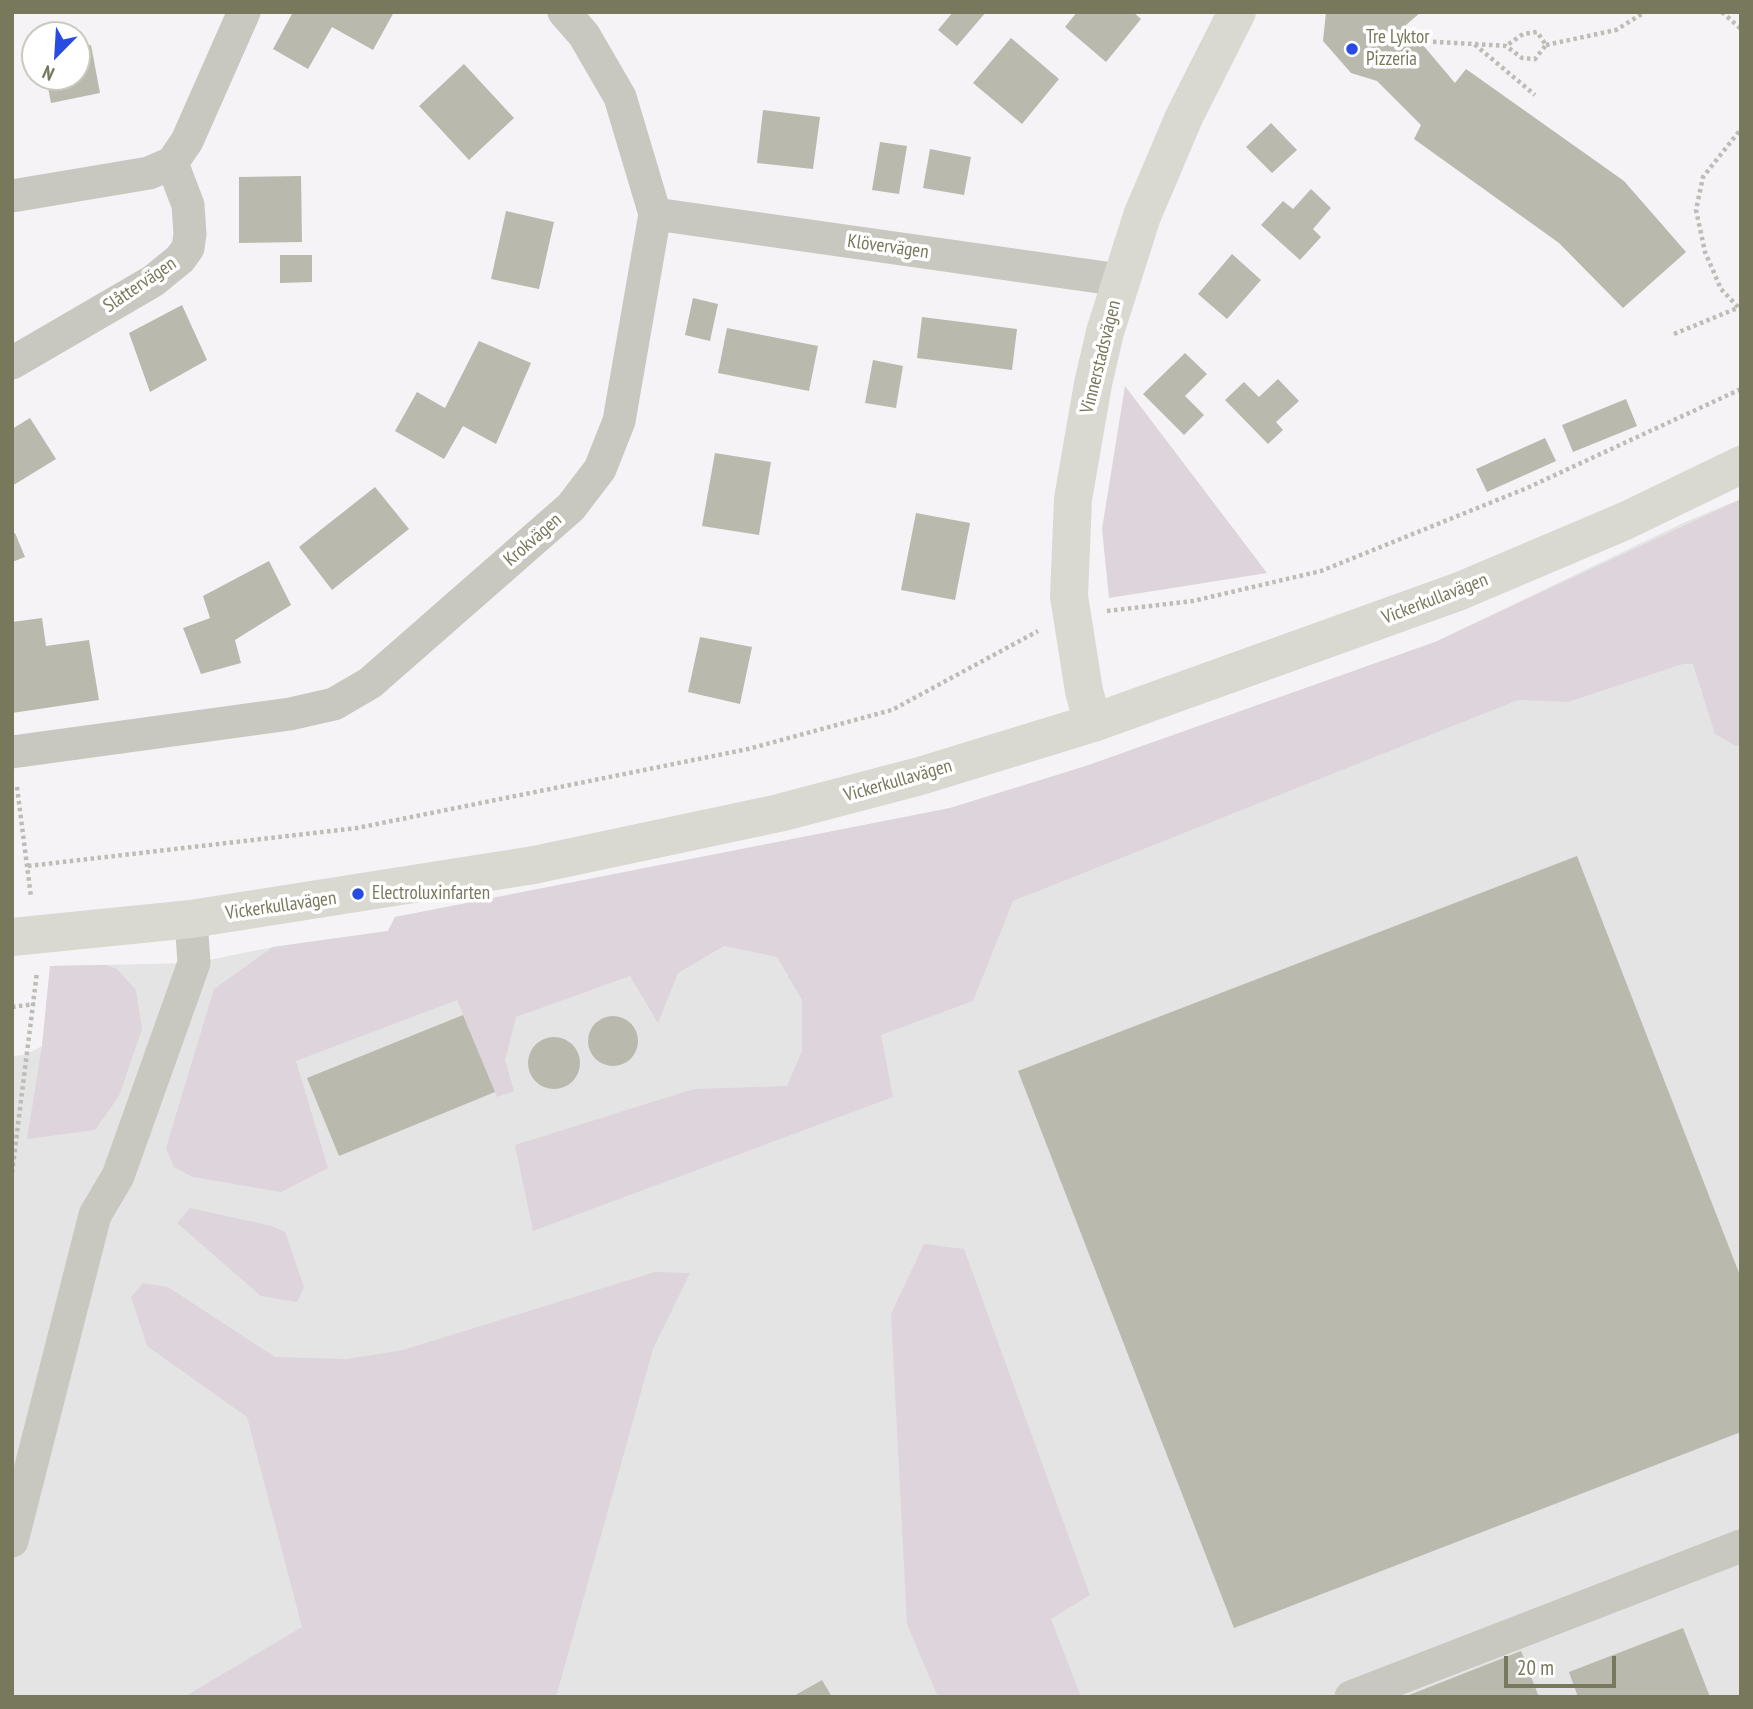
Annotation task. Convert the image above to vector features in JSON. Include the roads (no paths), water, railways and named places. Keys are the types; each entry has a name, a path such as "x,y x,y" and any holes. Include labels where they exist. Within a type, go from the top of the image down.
{"main road":[{"name":"Vinnerstadsvägen","path":"1093,723 1069,596 1069,547 1080,449 1105,332 1142,216 1174,142 1237,12"},
{"name":"Vickerkullavägen","path":"12,937 191,919 534,865 779,813 920,776 1093,723 1460,591 1625,521 1741,465"}],"street":[{"path":"12,197 149,173 172,163 187,141 244,12"},
{"name":"Krokvägen","path":"12,752 290,714 334,704 370,683 571,507 600,469 619,421 655,214 620,97 591,46 564,12"},
{"name":"Slåttervägen","path":"12,363 153,281 180,260 188,247 190,234 188,205 172,163"},
{"name":"Klövervägen","path":"655,214 1121,280"},
{"path":"12,1541 95,1215 118,1176 194,963 191,919"},
{"path":"1351,1697 1741,1546"}],"place":[{"name":"Tre Lyktor Pizzeria","path":"1352,49"},
{"name":"Electroluxinfarten","path":"358,894"}]}
